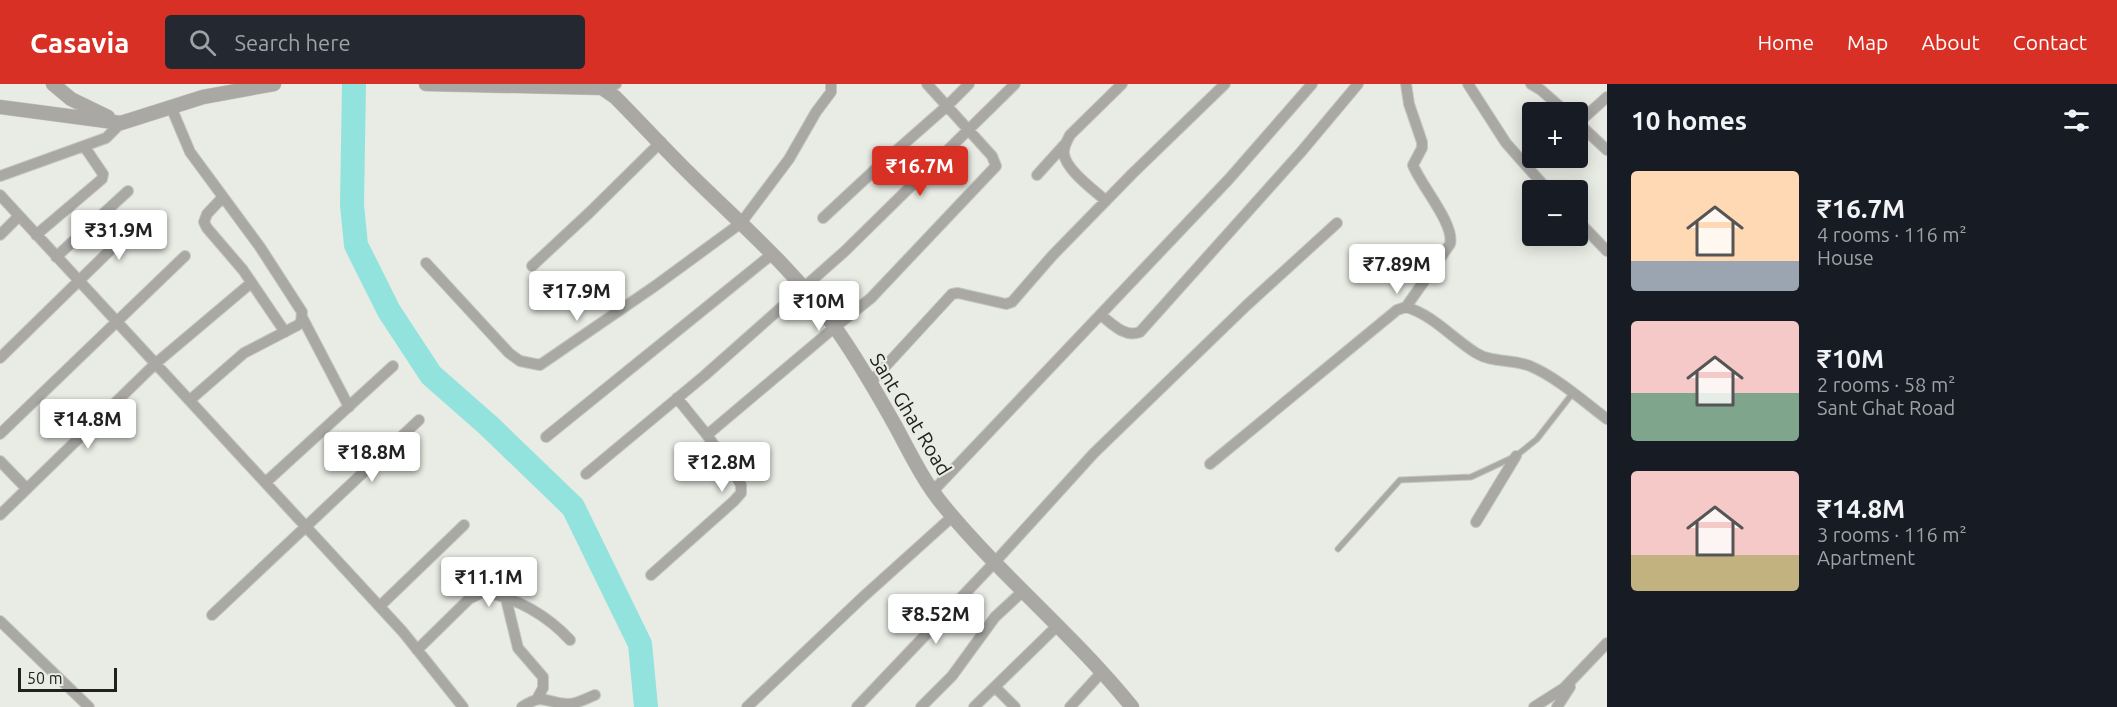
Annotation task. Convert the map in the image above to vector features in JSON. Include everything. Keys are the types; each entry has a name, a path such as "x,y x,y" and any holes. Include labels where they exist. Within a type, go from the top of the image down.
{"street":[{"path":"53,84 71,99 121,123"},
{"path":"0,107 121,123 225,88 274,84"},
{"path":"426,84 602,88 616,84"},
{"path":"426,263 509,353 520,361 540,365 655,286 741,223 789,159 816,112 831,92 831,84"},
{"path":"707,435 872,298 996,166 992,156 927,84"},
{"path":"823,218 969,84"},
{"path":"586,474 845,251 1014,84"},
{"path":"1037,175 1065,144 1070,135 1122,84"},
{"path":"870,383 952,294 968,294 1006,304 1012,302 1106,201 1225,84"},
{"path":"933,491 1229,179 1312,84"},
{"path":"1101,315 1125,333 1133,335 1140,332 1278,179 1358,84"},
{"path":"1210,464 1397,310 1406,307 1450,244 1451,232 1413,165 1422,148 1422,142 1409,104 1406,84"},
{"path":"1468,84 1506,143 1539,180"},
{"path":"1530,84 1555,102"},
{"name":"Sant Ghat Road","path":"602,88 615,97 661,142 804,288 835,327 933,491 994,563 1057,626 1132,707"},
{"path":"1588,114 1607,97"},
{"path":"171,107 190,152 302,312 302,317 349,407"},
{"path":"0,176 106,138 121,123"},
{"path":"1588,132 1607,150"},
{"path":"532,266 661,142"},
{"path":"1065,144 1064,153 1071,169 1106,201"},
{"path":"36,235 102,179 103,174 84,146"},
{"path":"56,257 128,191"},
{"path":"0,195 380,606 459,706"},
{"path":"223,197 207,214 204,222 285,332"},
{"path":"0,235 19,216"},
{"path":"0,358 77,280 141,220"},
{"path":"856,707 994,563 1094,453 1247,305 1337,223"},
{"path":"1588,231 1607,251"},
{"path":"546,437 771,255"},
{"path":"0,434 185,256"},
{"path":"0,515 155,364 251,283"},
{"path":"1406,307 1426,317 1477,354 1540,370 1607,419"},
{"path":"190,400 244,353 298,325 302,317"},
{"path":"266,482 393,366"},
{"path":"651,575 741,493 741,485 735,475 707,435 676,398"},
{"path":"212,615 419,420"},
{"path":"1476,522 1516,456"},
{"path":"0,461 27,489"},
{"path":"753,705 863,597 953,516"},
{"path":"380,606 464,525"},
{"path":"417,650 469,599 483,591 542,614 556,624 570,640"},
{"path":"921,707 952,676 995,617 1022,592"},
{"path":"506,599 518,648 543,677 543,688 537,699"},
{"path":"0,621 89,707"},
{"path":"974,707 1057,626"},
{"path":"1557,707 1575,679 1607,643"},
{"path":"1070,707 1101,673"},
{"path":"1534,707 1575,679"},
{"path":"995,687 1015,707"},
{"path":"522,707 537,699 544,698 569,704 595,695"}],"lane":[{"path":"1338,549 1400,480 1471,477 1516,456 1537,439 1572,394"}],"waterway":[{"path":"354,84 352,205 356,245 389,311 431,375 489,426 573,507 640,644 646,707"}]}
